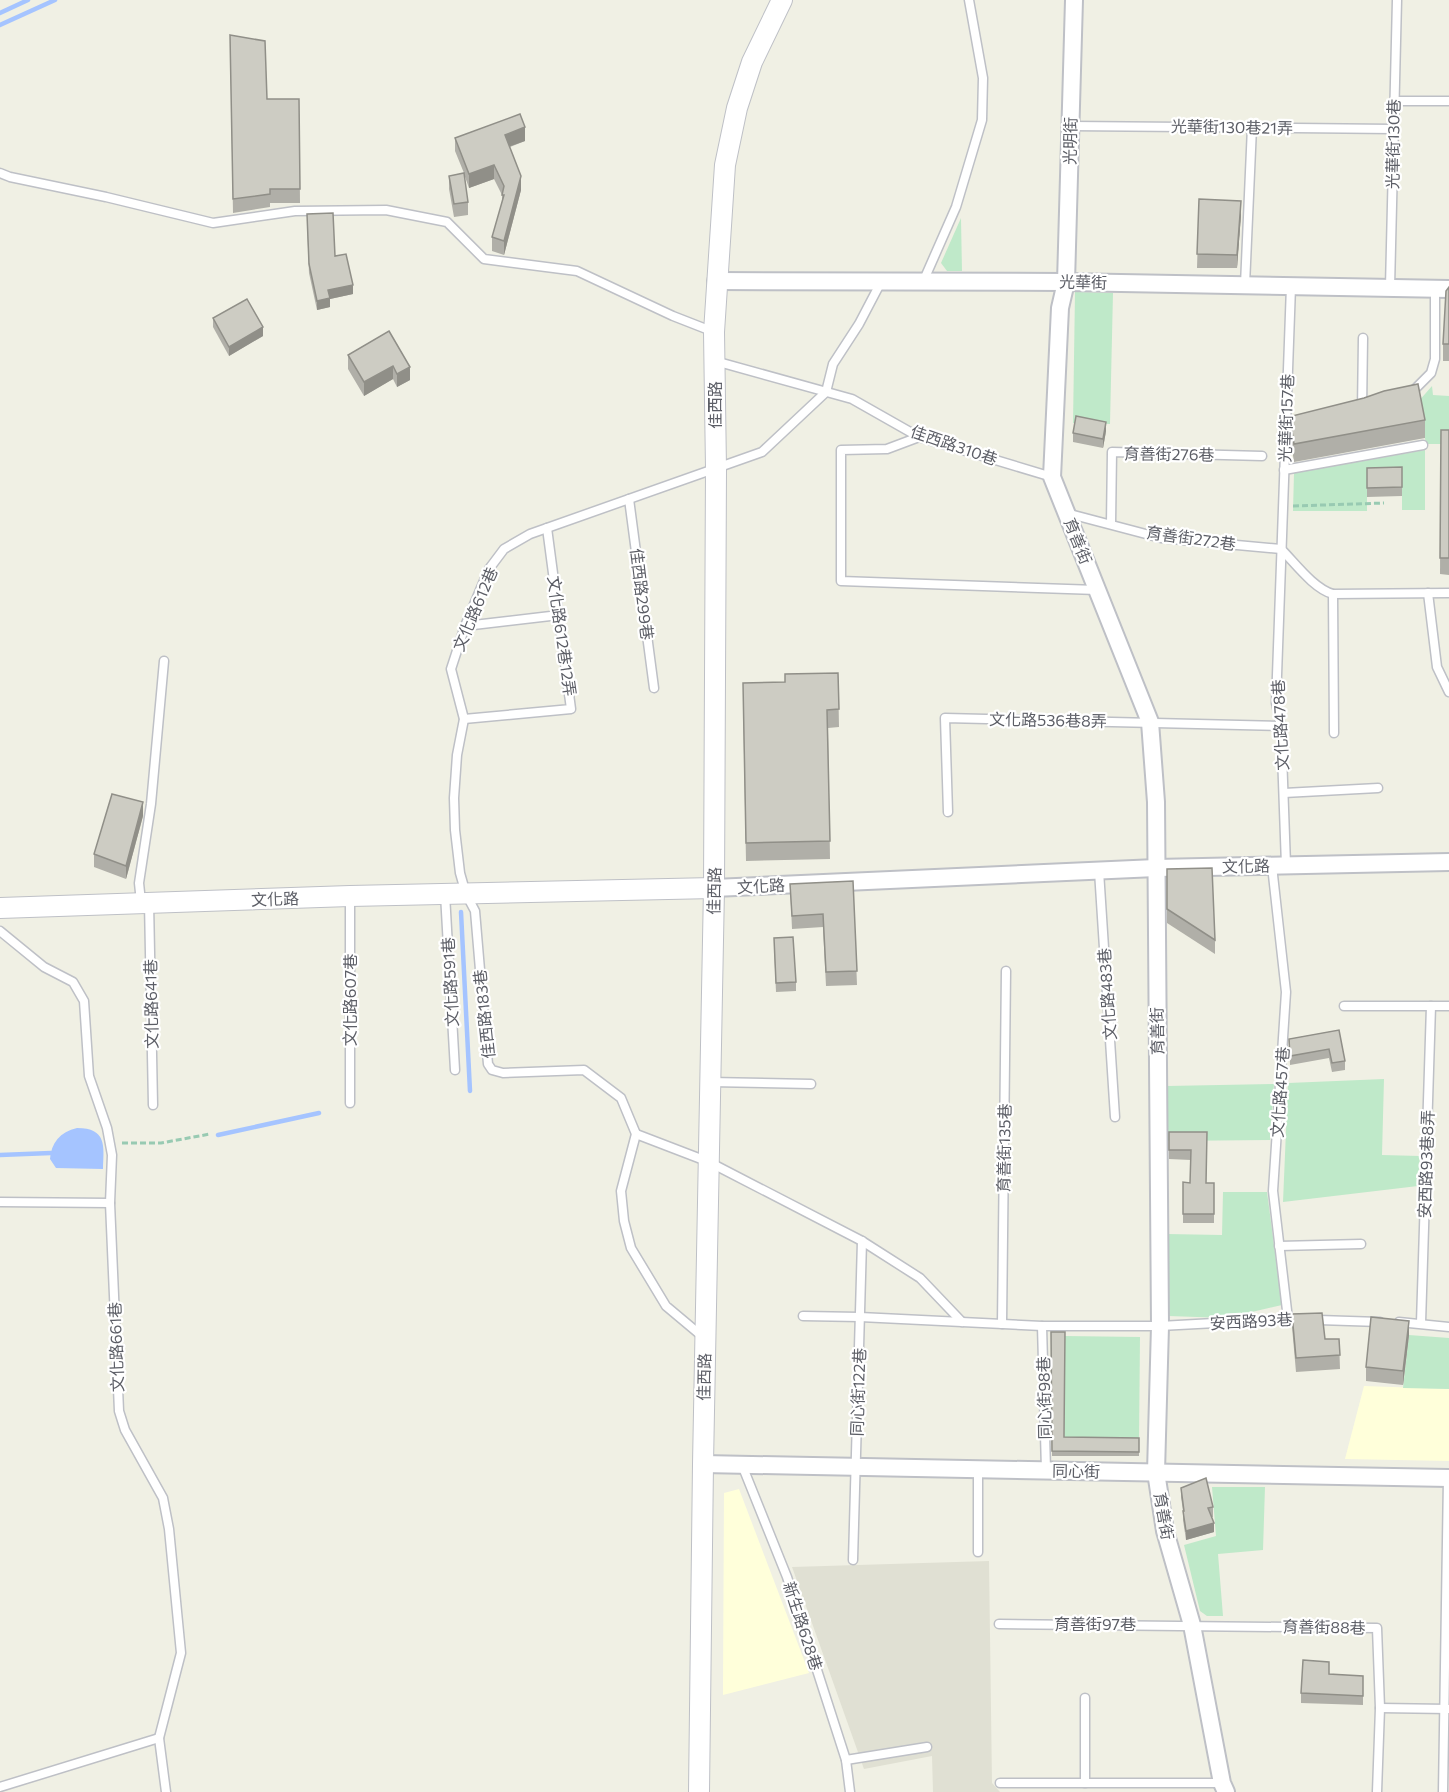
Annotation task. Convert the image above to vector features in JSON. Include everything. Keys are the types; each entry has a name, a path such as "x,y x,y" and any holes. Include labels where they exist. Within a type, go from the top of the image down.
{"street":[{"name":"佳西路","path":"699,1792 714,888 716,469 714,332 716,281 725,165 737,108 752,62 782,0"},
{"name":"光明街","path":"1066,282 1074,0"},
{"name":"光華街","path":"716,281 1066,282 1442,288"},
{"name":"育善街","path":"1066,282 1060,308 1052,477 1150,722 1156,802 1160,1326 1156,1472 1165,1531 1192,1625 1224,1787"},
{"name":"文化路","path":"0,908 714,888 1156,868 1449,862"},
{"name":"同心街","path":"703,1464 1449,1478"}],"lane":[{"path":"923,282 956,207 982,120 983,78 969,0"},
{"name":"光華街130巷","path":"1390,287 1397,0"},
{"path":"1394,101 1449,101"},
{"name":"光華街130巷21弄","path":"1070,126 1394,129"},
{"path":"1245,285 1252,127"},
{"path":"0,173 213,223 295,212 386,210 447,222 484,259 577,271 672,316 714,332"},
{"path":"716,469 762,452 826,392 833,364 859,324 881,282"},
{"name":"光華街157巷","path":"1281,549 1291,286"},
{"path":"1402,397 1411,393 1431,373 1435,359 1442,288"},
{"path":"1362,410 1364,338"},
{"name":"佳西路310巷","path":"715,361 852,399 920,437 1052,477"},
{"path":"1352,412 1372,406"},
{"path":"1285,429 1296,426"},
{"path":"920,437 887,449 841,450 841,581 1097,590"},
{"path":"1284,470 1423,445"},
{"name":"育善街276巷","path":"1111,524 1112,452 1262,456"},
{"name":"文化路612巷","path":"466,894 460,873 454,798 457,755 464,719 451,669 465,626 489,569 504,549 530,534 716,469"},
{"name":"佳西路299巷","path":"629,499 654,688"},
{"name":"育善街272巷","path":"1066,513 1161,538 1281,549"},
{"name":"文化路612巷12弄","path":"464,719 571,709 547,528"},
{"path":"1281,549 1318,587 1333,594 1449,593"},
{"name":"文化路478巷","path":"1279,866 1284,793 1281,726 1276,703 1281,549"},
{"path":"1428,593 1437,667 1449,692"},
{"path":"1333,594 1334,733"},
{"path":"465,626 559,615"},
{"name":"文化路641巷","path":"153,1105 145,903 139,883 151,804 164,661"},
{"name":"文化路536巷8弄","path":"948,812 945,718 1281,726"},
{"path":"1284,793 1378,788"},
{"name":"文化路457巷","path":"1279,866 1286,992 1273,1191 1288,1318"},
{"name":"文化路483巷","path":"1099,871 1115,1118"},
{"name":"文化路591巷","path":"445,894 455,1070"},
{"name":"佳西路183巷","path":"466,894 475,911 488,1064 492,1070 503,1073 584,1070 621,1098 636,1134"},
{"name":"文化路607巷","path":"350,897 350,1103"},
{"name":"文化路661巷","path":"0,931 44,967 74,982 84,1001 89,1076 107,1128 112,1155 110,1203 119,1411 125,1430 164,1498 169,1529 181,1653 159,1738 166,1792"},
{"name":"育善街135巷","path":"1002,1324 1006,971"},
{"path":"1344,1006 1449,1006"},
{"name":"安西路93巷8弄","path":"1421,1323 1431,1006"},
{"path":"710,1082 811,1084"},
{"path":"705,1339 666,1306 631,1248 624,1221 621,1191 636,1134 709,1162 862,1241 920,1278 962,1322"},
{"path":"0,1202 110,1203"},
{"name":"同心街122巷","path":"853,1560 862,1241"},
{"path":"1279,1246 1361,1244"},
{"path":"803,1316 1042,1326 1160,1326"},
{"name":"安西路93巷","path":"1160,1326 1288,1318 1421,1323 1449,1327"},
{"name":"同心街98巷","path":"1042,1326 1046,1470"},
{"name":"新生路628巷","path":"742,1465 787,1577 846,1760 850,1792"},
{"path":"978,1469 978,1552"},
{"path":"1443,1792 1447,1709 1449,1478"},
{"name":"育善街97巷","path":"999,1624 1192,1625"},
{"name":"育善街88巷","path":"1192,1625 1377,1628 1380,1708"},
{"path":"1085,1698 1085,1783"},
{"path":"1377,1792 1380,1708 1447,1709"},
{"path":"0,1787 159,1738"},
{"path":"846,1760 927,1747"},
{"path":"1000,1783 1224,1787"}],"path":[{"path":"1282,507 1384,503"},
{"path":"110,1144 161,1143 210,1134"}],"shaded area":[{"path":"961,218 962,271 947,271 941,263"},
{"path":"1075,292 1113,293 1110,424 1073,423"},
{"path":"1432,386 1433,395 1449,396 1449,444 1426,444 1418,402"},
{"path":"1425,450 1425,510 1402,510 1402,477 1367,477 1367,511 1293,511 1294,473"},
{"path":"1384,1079 1382,1155 1420,1156 1418,1186 1283,1202 1288,1083"},
{"path":"1274,1084 1270,1140 1167,1141 1167,1086"},
{"path":"1223,1192 1267,1192 1282,1305 1226,1318 1168,1316 1167,1234 1222,1235"},
{"path":"1409,1335 1449,1338 1449,1389 1403,1388"},
{"path":"1065,1336 1140,1337 1139,1442 1064,1442"},
{"path":"1364,1386 1449,1389 1449,1461 1345,1459"},
{"path":"1212,1487 1265,1487 1263,1550 1218,1554 1223,1616 1207,1616 1200,1611 1184,1545 1216,1536"},
{"path":"739,1489 809,1673 723,1695 724,1493"},
{"path":"989,1561 992,1783 1000,1792 933,1792 932,1756 864,1769 792,1567"}],"water":[{"path":"77,1128 94,1131 99,1135 104,1153 103,1169 56,1168 50,1159 54,1143 61,1135"}],"building":[{"path":"230,35 265,41 267,99 299,99 300,189 270,189 270,194 233,199"},
{"path":"520,114 525,127 505,135 521,176 504,241 492,237 504,195 502,195 504,186 494,165 469,174 455,138"},
{"path":"464,173 468,202 454,204 449,176"},
{"path":"1199,199 1241,201 1237,255 1197,254"},
{"path":"333,213 335,256 346,254 353,285 328,290 330,298 317,301 309,264 307,214"},
{"path":"1449,287 1449,344 1443,344 1446,291"},
{"path":"247,299 263,327 229,347 213,318"},
{"path":"389,331 410,367 397,374 393,366 364,382 348,355"},
{"path":"1418,384 1425,420 1294,444 1292,416"},
{"path":"1076,416 1106,422 1103,439 1073,433"},
{"path":"1441,430 1449,430 1449,558 1440,558"},
{"path":"1402,467 1402,487 1367,488 1367,468"},
{"path":"838,673 839,709 827,710 830,841 746,843 743,683 785,682 785,674"},
{"path":"112,794 143,802 126,866 94,854"},
{"path":"1212,868 1215,940 1167,909 1167,869"},
{"path":"853,881 857,971 826,972 823,914 792,916 790,884"},
{"path":"793,937 796,982 776,983 774,938"},
{"path":"1339,1030 1345,1061 1332,1063 1329,1049 1290,1056 1289,1039"},
{"path":"1169,1132 1207,1132 1206,1183 1214,1183 1214,1214 1183,1214 1183,1182 1190,1183 1191,1150 1169,1150"},
{"path":"1322,1313 1325,1339 1339,1339 1340,1355 1296,1358 1292,1314"},
{"path":"1371,1317 1409,1321 1403,1371 1366,1367"},
{"path":"1051,1332 1065,1332 1064,1437 1139,1438 1139,1452 1052,1451"},
{"path":"1206,1478 1213,1507 1208,1508 1214,1523 1186,1531 1181,1488"},
{"path":"1303,1660 1329,1662 1329,1674 1363,1676 1363,1696 1301,1693"}],"waterway":[{"path":"0,13 28,0"},
{"path":"0,25 55,0"},
{"path":"461,912 470,1091"},
{"path":"218,1135 319,1113"},
{"path":"0,1155 51,1153"}]}
